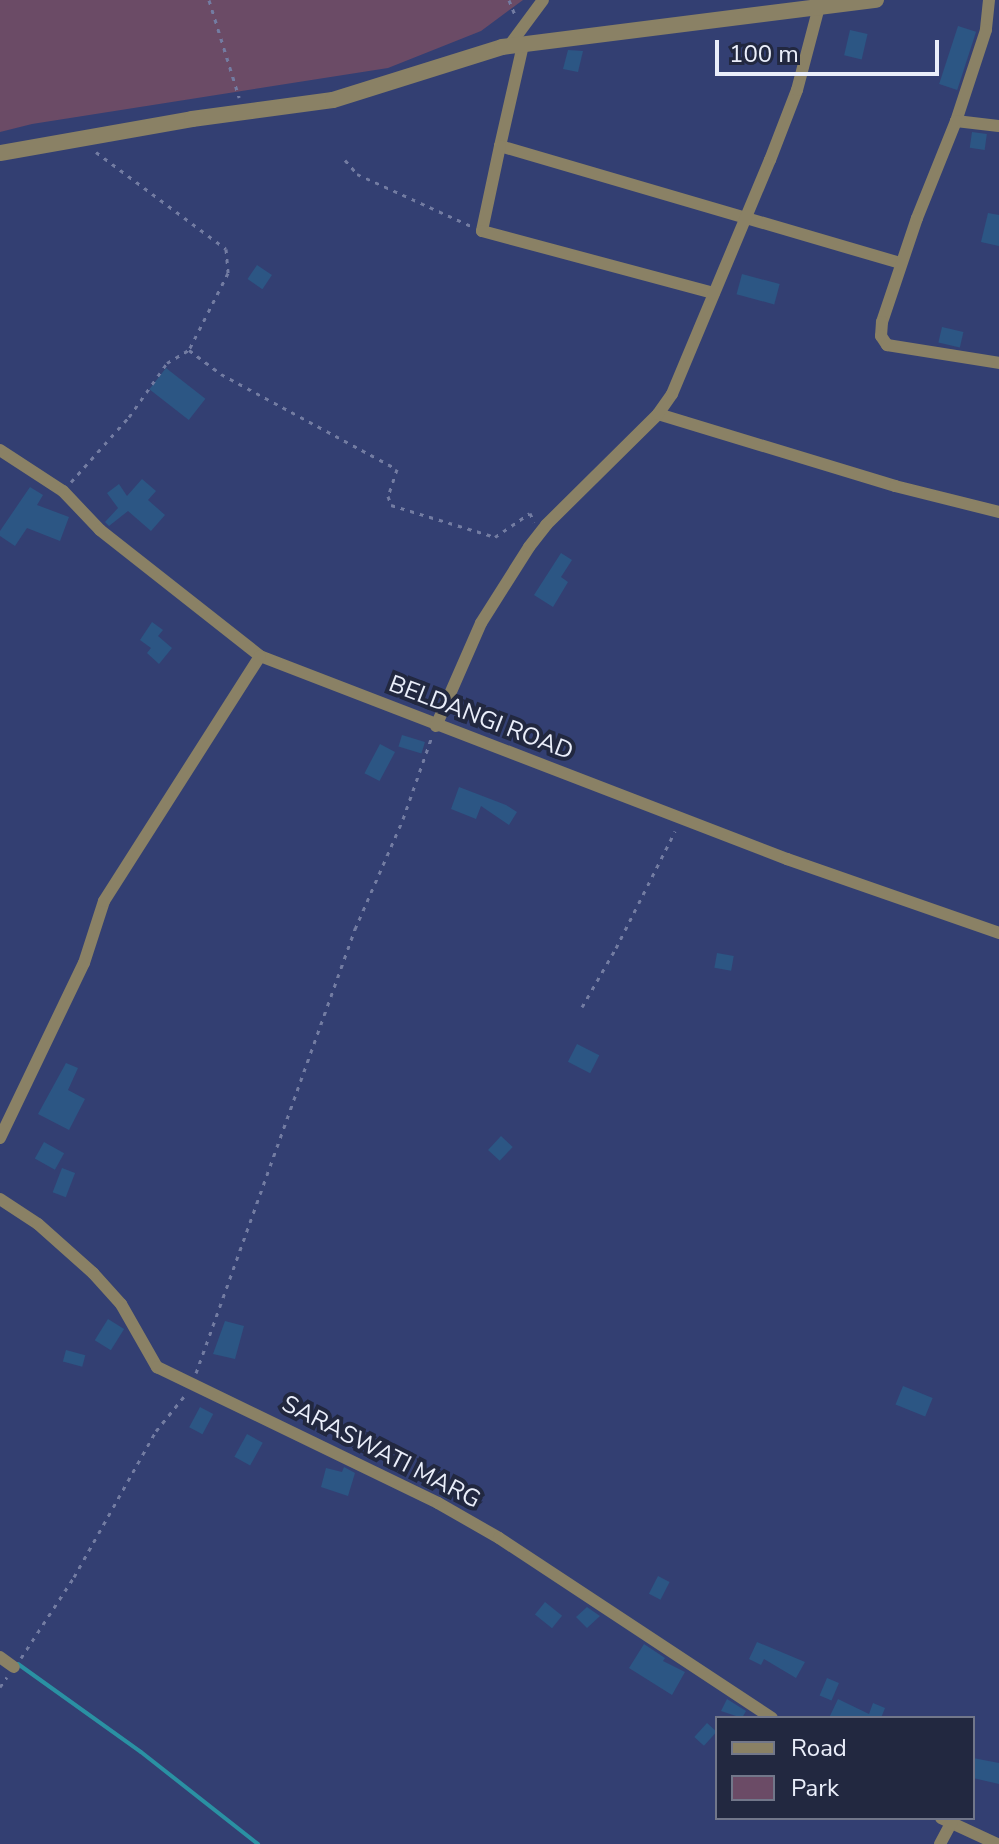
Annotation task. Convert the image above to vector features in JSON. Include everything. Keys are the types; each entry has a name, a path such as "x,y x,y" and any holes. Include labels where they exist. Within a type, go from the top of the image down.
{"street":[{"path":"543,0 516,45 500,146 482,231 714,293"},
{"path":"0,153 77,138 333,100 516,45 876,0"},
{"path":"989,0 986,30 956,121 901,263 882,322 881,336 887,345 999,363"},
{"path":"436,726 481,623 529,547 546,525 658,414 688,365 797,90 819,7"},
{"path":"956,121 999,126"},
{"path":"500,146 901,263"},
{"path":"658,414 895,486 999,512"},
{"name":"BELDANGI ROAD","path":"0,450 63,491 100,530 260,656 681,819 999,933"},
{"path":"0,1138 84,963 104,901 260,656"},
{"name":"SARASWATI MARG","path":"0,1199 38,1224 93,1273 121,1304 157,1367 451,1510 769,1716"},
{"path":"0,1657 14,1667"},
{"path":"940,1844 946,1821 997,1844"}],"path":[{"path":"209,0 243,112"},
{"path":"63,491 129,417 167,363 189,350 228,273 226,249 77,138"},
{"path":"345,160 357,174 482,231"},
{"path":"189,350 221,374 397,469 388,496 391,505 495,537 530,513 535,523 526,539 529,547"},
{"path":"0,1687 74,1577 156,1431 193,1384 202,1348 355,929 403,819 436,726"},
{"path":"582,1007 616,948 681,819"}],"green space":[{"path":"0,0 523,0 481,31 388,68 32,124 0,132"}],"building":[{"path":"958,26 976,32 957,90 939,84"},
{"path":"850,30 868,34 862,59 844,55"},
{"path":"568,50 583,51 578,72 563,69"},
{"path":"972,132 987,134 985,150 970,148"},
{"path":"988,213 999,215 999,246 981,242"},
{"path":"257,265 272,275 262,289 247,279"},
{"path":"742,274 780,284 774,304 737,294"},
{"path":"942,327 963,332 960,348 938,343"},
{"path":"166,368 205,399 189,420 149,389"},
{"path":"142,479 156,491 148,500 165,515 151,531 128,511 109,526 105,522 118,508 107,493 119,484 127,496"},
{"path":"30,487 43,495 37,505 69,517 60,541 27,528 15,546 0,536 0,531"},
{"path":"561,553 572,560 561,577 568,582 553,607 534,595"},
{"path":"152,622 163,630 158,636 172,648 159,664 147,653 151,648 140,640"},
{"path":"402,735 425,742 421,753 398,746"},
{"path":"380,744 395,752 380,781 365,773"},
{"path":"459,787 517,812 509,825 481,806 476,819 451,809"},
{"path":"717,953 734,956 731,971 714,968"},
{"path":"577,1044 599,1055 590,1073 568,1062"},
{"path":"66,1063 78,1068 68,1090 85,1099 69,1130 38,1114"},
{"path":"501,1136 513,1147 500,1161 488,1150"},
{"path":"44,1142 64,1153 55,1170 35,1159"},
{"path":"62,1168 75,1173 66,1197 53,1192"},
{"path":"108,1319 124,1329 111,1350 95,1340"},
{"path":"225,1321 244,1326 235,1359 213,1354"},
{"path":"66,1350 85,1355 82,1367 63,1362"},
{"path":"903,1386 933,1398 925,1417 896,1405"},
{"path":"200,1407 213,1414 202,1434 189,1427"},
{"path":"247,1434 263,1443 250,1465 234,1457"},
{"path":"344,1467 355,1473 348,1496 321,1487 326,1468 342,1472"},
{"path":"658,1576 670,1582 661,1600 649,1594"},
{"path":"545,1602 562,1616 552,1628 535,1614"},
{"path":"587,1607 600,1616 587,1628 576,1617"},
{"path":"757,1642 805,1662 796,1678 764,1659 761,1665 749,1659"},
{"path":"644,1644 665,1658 663,1661 685,1672 672,1695 629,1668"},
{"path":"827,1678 839,1683 832,1701 820,1695"},
{"path":"727,1699 746,1711 743,1716 736,1716 721,1711"},
{"path":"838,1699 869,1714 873,1703 885,1708 882,1716 830,1716"},
{"path":"707,1723 715,1734 704,1746 694,1737"},
{"path":"975,1758 999,1763 999,1784 975,1778"}],"waterway":[{"path":"18,1664 141,1752 258,1844"}]}
